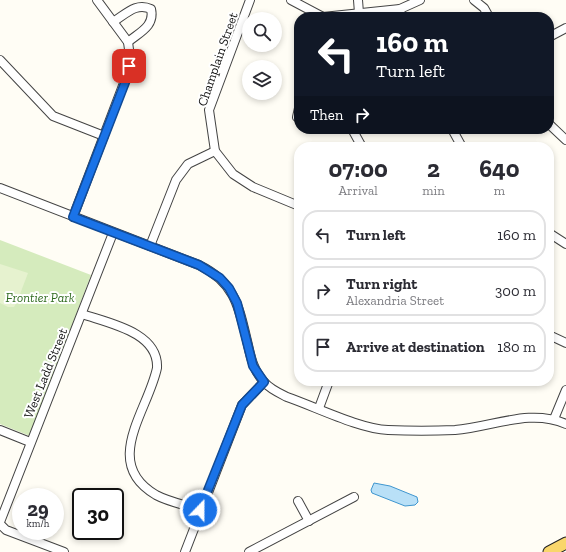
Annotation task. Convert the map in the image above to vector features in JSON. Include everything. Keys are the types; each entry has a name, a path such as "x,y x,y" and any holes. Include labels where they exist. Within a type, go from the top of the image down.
{"main road":[{"path":"549,552 566,543"}],"street":[{"path":"73,217 128,75 130,57 128,42 97,0"},
{"name":"Champlain Street","path":"215,151 209,110 250,0"},
{"path":"291,0 314,12"},
{"path":"358,0 359,12"},
{"path":"402,12 420,0"},
{"path":"474,0 484,8 486,12"},
{"path":"114,22 136,6 145,6 151,9 153,18 150,24 128,42"},
{"path":"554,34 566,28"},
{"path":"0,60 53,116 104,136"},
{"path":"554,129 566,140"},
{"path":"150,246 176,180 188,164 215,151 233,174 253,187 294,204"},
{"path":"0,188 207,269 225,283 237,303 252,362 264,382 275,391 287,397 367,427 387,430 455,430 529,416 554,419 566,424"},
{"name":"West Ladd Street","path":"0,523 30,442 82,314 113,232"},
{"path":"554,236 566,244"},
{"path":"82,314 136,334 148,343 152,349 157,363 157,368 130,440 130,456 133,471 138,479 156,495 200,510"},
{"path":"554,337 566,343"},
{"path":"185,552 242,405 264,382"},
{"path":"319,408 327,386"},
{"path":"554,419 566,390"},
{"path":"0,430 30,442"},
{"path":"249,552 354,497"},
{"path":"298,501 309,521"},
{"path":"0,523 6,530 64,552"}],"green space":[{"name":"Frontier Park","path":"0,240 91,275 30,436 0,424"},
{"path":"0,264 28,273 14,307 8,307 0,303"}],"water":[{"path":"374,483 390,486 417,497 418,502 415,505 405,506 372,493 371,490"}],"route":[{"path":"129,66 128,75 73,217 199,265 220,278 234,295 240,312 250,358 253,366 264,382 242,405 200,510"}]}
